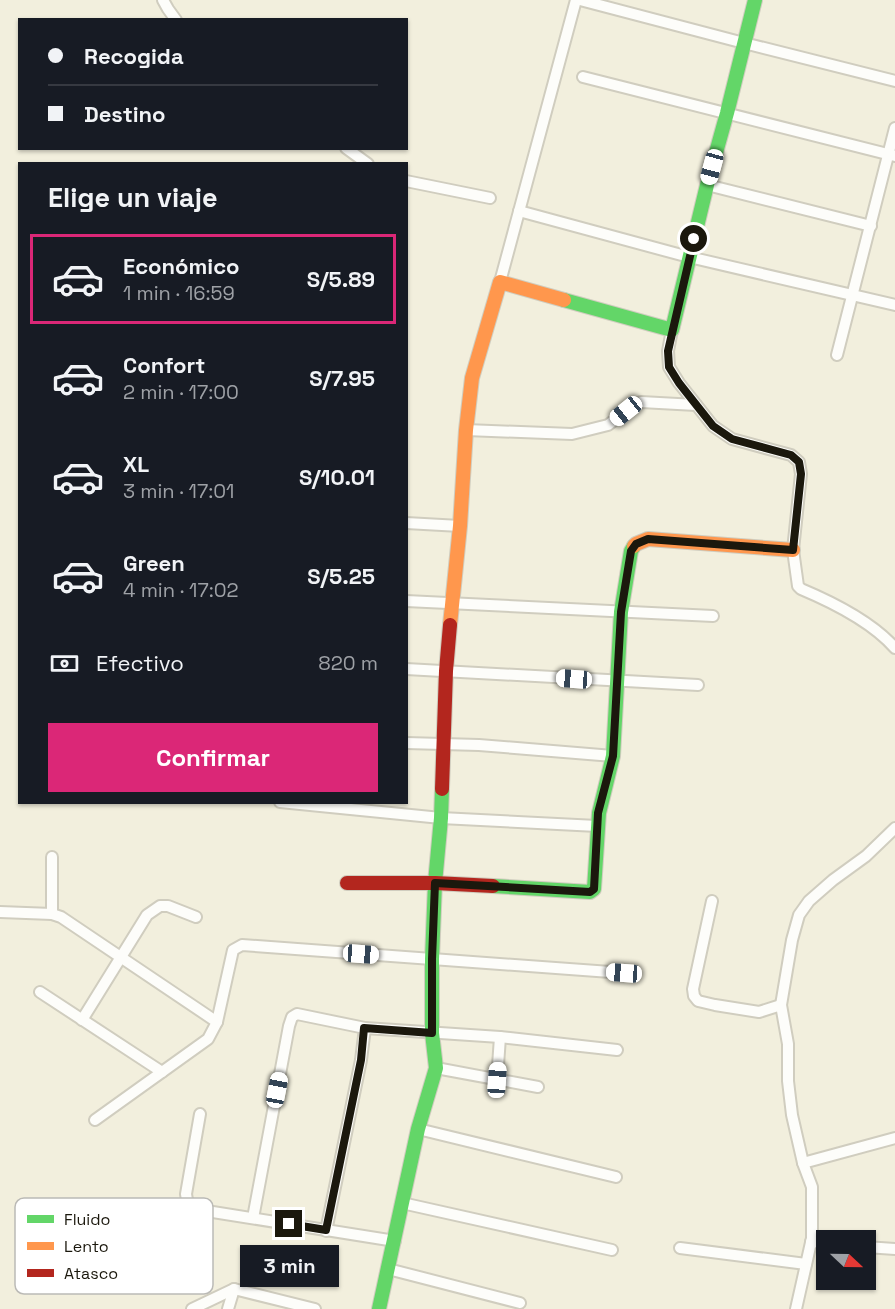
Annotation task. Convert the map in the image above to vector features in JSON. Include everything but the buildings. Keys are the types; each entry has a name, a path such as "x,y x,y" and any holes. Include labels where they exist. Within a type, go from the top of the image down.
{"street":[{"path":"163,0 175,18"},
{"path":"379,1309 418,1129 436,1068 432,1033 432,959 435,883 441,818 442,743 446,671 472,378 578,0 895,81"},
{"path":"755,0 689,257 668,351 669,367 713,426 732,439 791,455 799,462 801,474 793,550 798,586 850,613 889,640 895,648"},
{"path":"584,77 892,155"},
{"path":"837,355 892,155 895,128"},
{"path":"349,150 365,162"},
{"path":"408,181 490,198"},
{"path":"707,185 871,226"},
{"path":"519,211 689,257 895,305"},
{"path":"500,282 672,330"},
{"path":"466,430 572,434 608,425 641,402 696,405"},
{"path":"408,523 460,526"},
{"path":"347,884 435,883 590,892 594,889 598,813 613,756 621,612 631,551 636,544 648,539 793,550"},
{"path":"408,601 713,616"},
{"path":"408,669 698,685"},
{"path":"408,742 613,756"},
{"path":"300,804 441,818 597,826"},
{"path":"796,1309 811,1242 812,1187 803,1162 792,1115 788,1044 781,1005 792,940 799,915 809,902 894,830"},
{"path":"52,857 52,914"},
{"path":"712,901 693,989 694,996 698,1001 759,1012 781,1005"},
{"path":"82,1020 147,915 160,906 168,906 196,917"},
{"path":"0,912 52,914 61,917 217,1022"},
{"path":"95,1120 208,1039 217,1022 233,950 242,945 624,973"},
{"path":"40,992 162,1072"},
{"path":"253,1218 289,1026 292,1017 297,1014 364,1028 500,1037 617,1050"},
{"path":"326,1230 361,1060 364,1028"},
{"path":"497,1080 500,1037"},
{"path":"436,1068 538,1087"},
{"path":"187,1198 200,1114"},
{"path":"418,1129 616,1177"},
{"path":"803,1162 895,1138"},
{"path":"402,1203 612,1250"},
{"path":"213,1212 395,1241"},
{"path":"811,1242 816,1242"},
{"path":"680,1248 806,1264"},
{"path":"876,1248 895,1249"},
{"path":"388,1269 520,1303"},
{"path":"228,1309 234,1289"},
{"path":"192,1309 234,1289 299,1307 315,1309"}],"traffic: fast":[{"path":"564,300 672,330 755,0"},
{"path":"493,886 590,892 594,889 599,813 613,756 621,612 631,551 634,546"},
{"path":"379,1309 418,1129 436,1068 432,1033 432,959 442,789"}],"traffic: slow":[{"path":"450,625 472,378 500,282 564,300"},
{"path":"634,546 648,539 793,550"}],"traffic: jam":[{"path":"442,789 450,625"},
{"path":"347,883 435,883 493,886"}],"route":[{"path":"289,1224 326,1230 361,1060 364,1028 432,1033 435,883 593,891 597,857 598,813 613,756 621,612 631,551 636,544 648,539 793,550 801,474 799,462 791,455 732,439 713,426 669,367 668,351 694,239"}]}
